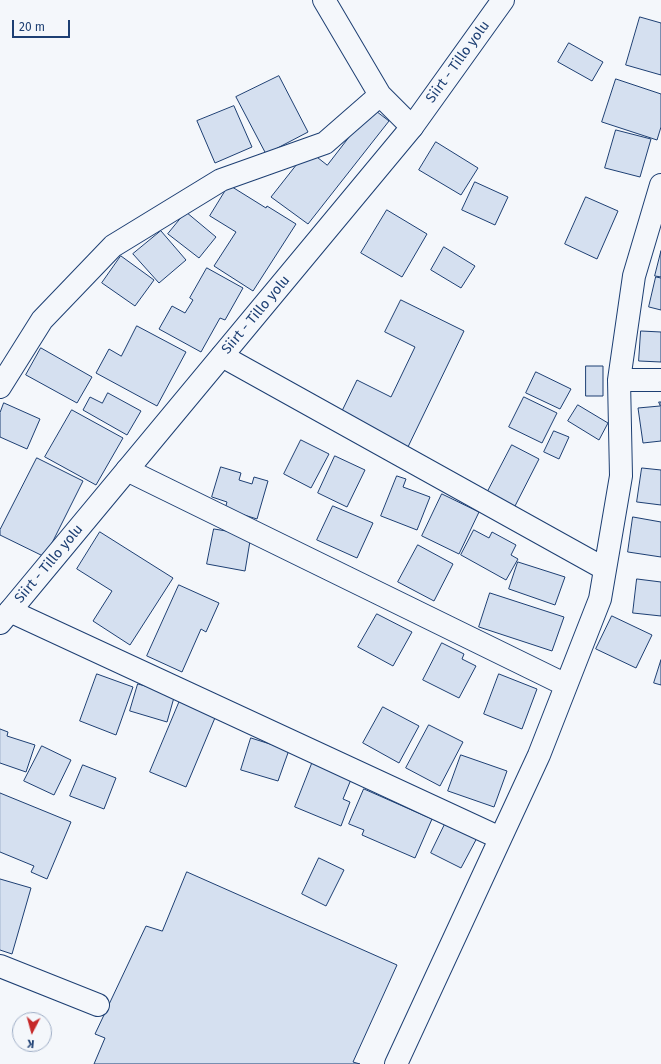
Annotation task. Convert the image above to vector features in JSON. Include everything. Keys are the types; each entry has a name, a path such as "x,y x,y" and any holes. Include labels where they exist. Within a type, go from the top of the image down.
{"street":[{"path":"324,0 380,95 412,127"},
{"name":"Siirt - Tillo yolu","path":"5,617 412,127 503,0"},
{"path":"0,386 42,320 113,246 221,180 325,143 380,95"},
{"path":"396,1064 539,755 600,599 621,476 619,380 634,276 661,185"},
{"path":"222,356 605,569"},
{"path":"619,380 661,380"},
{"path":"127,470 566,685"},
{"path":"5,617 500,838"},
{"path":"0,966 98,1005"}],"building":[{"path":"640,17 661,23 661,75 626,65"},
{"path":"569,43 603,62 592,81 558,62"},
{"path":"279,76 308,132 266,154 236,97"},
{"path":"616,79 661,94 661,127 657,140 602,122"},
{"path":"234,106 252,147 215,163 197,121"},
{"path":"372,108 389,121 308,224 271,197 308,150 327,165"},
{"path":"616,130 651,139 640,177 605,168"},
{"path":"436,142 478,168 461,195 419,170"},
{"path":"475,182 508,197 495,225 462,210"},
{"path":"229,185 266,208 267,206 296,224 253,291 214,266 236,232 210,216"},
{"path":"586,197 618,211 597,259 565,244"},
{"path":"387,210 427,234 402,277 361,253"},
{"path":"186,212 216,237 199,258 168,234"},
{"path":"161,231 186,260 159,283 133,254"},
{"path":"444,247 475,266 461,288 431,270"},
{"path":"661,251 661,277 655,276"},
{"path":"121,256 154,280 135,306 102,283"},
{"path":"207,268 243,288 225,320 220,318 201,352 159,329 172,306 185,313 193,300 190,298"},
{"path":"656,277 661,278 661,310 649,307"},
{"path":"401,300 464,331 406,451 341,413 357,380 391,397 415,347 385,332"},
{"path":"137,326 186,352 157,406 96,373 109,349 121,356"},
{"path":"641,331 661,332 661,362 639,361"},
{"path":"41,348 92,377 77,403 26,375"},
{"path":"586,366 603,366 603,396 586,396"},
{"path":"536,372 571,389 560,409 526,393"},
{"path":"108,393 141,411 127,435 83,410 90,397 102,403"},
{"path":"524,397 557,413 542,443 509,427"},
{"path":"659,402 661,402 661,441 643,443 638,408 660,406"},
{"path":"4,403 40,419 27,449 0,437 0,413"},
{"path":"578,405 608,423 599,440 568,421"},
{"path":"72,410 123,438 96,485 45,457"},
{"path":"554,431 569,437 559,459 544,452"},
{"path":"301,440 329,454 311,488 284,474"},
{"path":"512,445 539,459 514,508 487,493"},
{"path":"335,456 365,470 347,507 318,493"},
{"path":"37,458 83,481 45,557 0,535 0,530"},
{"path":"221,467 241,473 239,480 252,484 254,477 268,481 257,519 225,509 227,502 212,497"},
{"path":"642,468 661,470 661,505 637,502"},
{"path":"397,476 406,479 403,487 430,497 417,530 381,516"},
{"path":"442,494 479,512 459,554 422,536"},
{"path":"333,506 373,523 357,558 317,540"},
{"path":"633,517 661,522 661,557 628,552"},
{"path":"214,529 251,535 245,571 207,564"},
{"path":"474,530 489,538 492,532 516,545 511,555 518,559 506,580 461,555"},
{"path":"100,532 173,578 130,645 93,621 112,591 77,569"},
{"path":"418,545 453,564 434,601 398,582"},
{"path":"518,562 565,577 555,605 509,589"},
{"path":"637,579 661,582 661,616 633,613"},
{"path":"179,585 219,603 206,632 201,629 182,672 147,656"},
{"path":"490,593 564,617 552,651 479,627"},
{"path":"377,614 412,632 393,666 358,647"},
{"path":"612,616 652,635 636,668 596,649"},
{"path":"442,643 464,654 462,659 476,666 459,698 423,680"},
{"path":"661,660 661,685 654,683"},
{"path":"97,674 133,687 116,735 80,721"},
{"path":"499,674 537,689 522,729 484,714"},
{"path":"138,684 175,694 167,722 130,711"},
{"path":"181,698 217,713 186,787 150,772"},
{"path":"383,707 419,726 399,763 363,743"},
{"path":"429,725 463,742 440,786 406,768"},
{"path":"0,729 8,732 7,736 35,745 26,772 0,763"},
{"path":"251,738 289,750 278,781 241,770"},
{"path":"42,746 71,760 54,795 24,781"},
{"path":"461,755 507,771 494,807 448,791"},
{"path":"313,761 352,777 343,799 350,802 341,826 295,807"},
{"path":"83,765 116,778 104,809 70,796"},
{"path":"364,789 432,819 415,858 362,835 364,830 349,824"},
{"path":"0,793 71,822 47,879 31,872 34,866 0,852"},
{"path":"447,820 478,836 461,868 431,853"},
{"path":"319,858 344,870 326,906 302,894"},
{"path":"187,872 397,965 353,1062 360,1064 94,1064 105,1038 95,1034 146,926 162,931"},
{"path":"0,879 31,888 12,954 0,950"}]}
